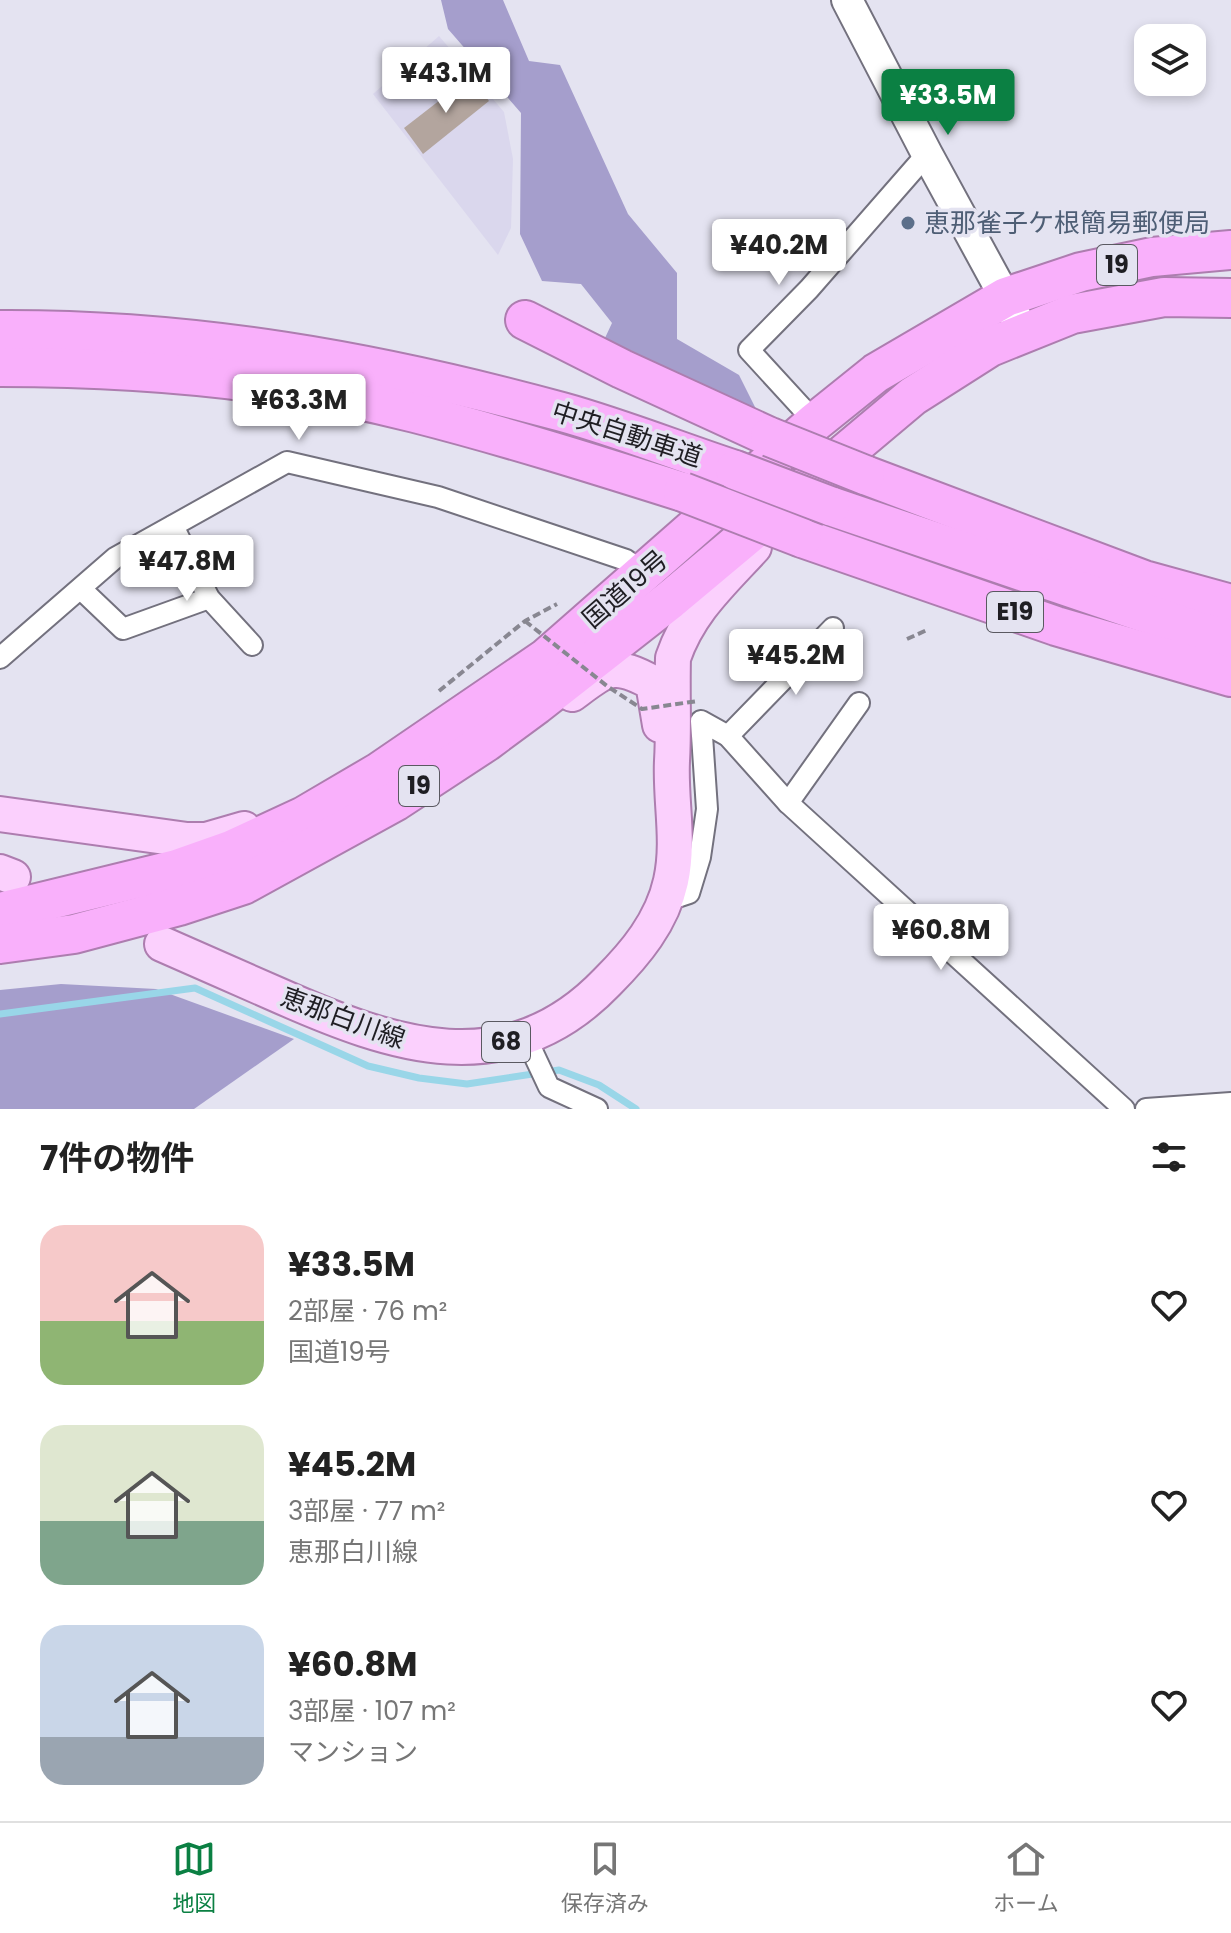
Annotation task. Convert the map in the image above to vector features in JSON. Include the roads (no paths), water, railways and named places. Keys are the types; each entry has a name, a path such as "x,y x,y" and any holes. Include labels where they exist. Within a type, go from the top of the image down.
{"highway":[{"name":"国道19号","path":"0,912 177,869 231,850 304,816 379,772 439,712 546,658 815,422 876,373 1006,297 1081,272 1152,257 1231,250"},
{"name":"国道19号","path":"0,944 74,934 243,885 396,801 536,705 670,600 913,396 990,347 1072,314 1164,297 1231,298"},
{"path":"525,320 622,369 770,437 1144,580 1231,604"},
{"name":"中央自動車道","path":"0,330 168,335 405,372 565,413 735,470 830,506 1231,639"},
{"name":"中央自動車道","path":"0,367 64,367 165,374 296,389 413,412 683,492 885,569 1056,626 1231,677"}],"main road":[{"name":"68","path":"672,759 675,747 673,658 683,631 702,604 770,529 777,511"},
{"name":"68","path":"536,705 564,700 601,672 627,669 653,683 664,749 672,759"},
{"path":"0,814 206,840 267,820 439,712"},
{"name":"恵那白川線","path":"162,944 338,1022 406,1042 451,1048 530,1047 601,989 631,958 650,932 665,901 674,859 672,759"}],"street":[{"path":"847,0 1024,332"},
{"path":"815,422 749,350 809,289 927,154"},
{"path":"0,658 115,558 287,462 438,497 626,560 644,573"},
{"path":"173,526 209,598 252,645"},
{"path":"81,589 123,629 209,598"},
{"path":"728,736 833,628"},
{"path":"788,803 859,703"},
{"path":"665,901 689,893 700,857 707,809 701,721 728,736 788,803 1124,1109"},
{"path":"530,1047 549,1087 597,1109"},
{"path":"1146,1109 1231,1103"}],"waterway":[{"path":"0,1014 195,988 368,1066 419,1078 467,1084 559,1070 599,1085 636,1109"}],"place":[{"name":"恵那雀子ケ根簡易郵便局","path":"908,223"}]}
